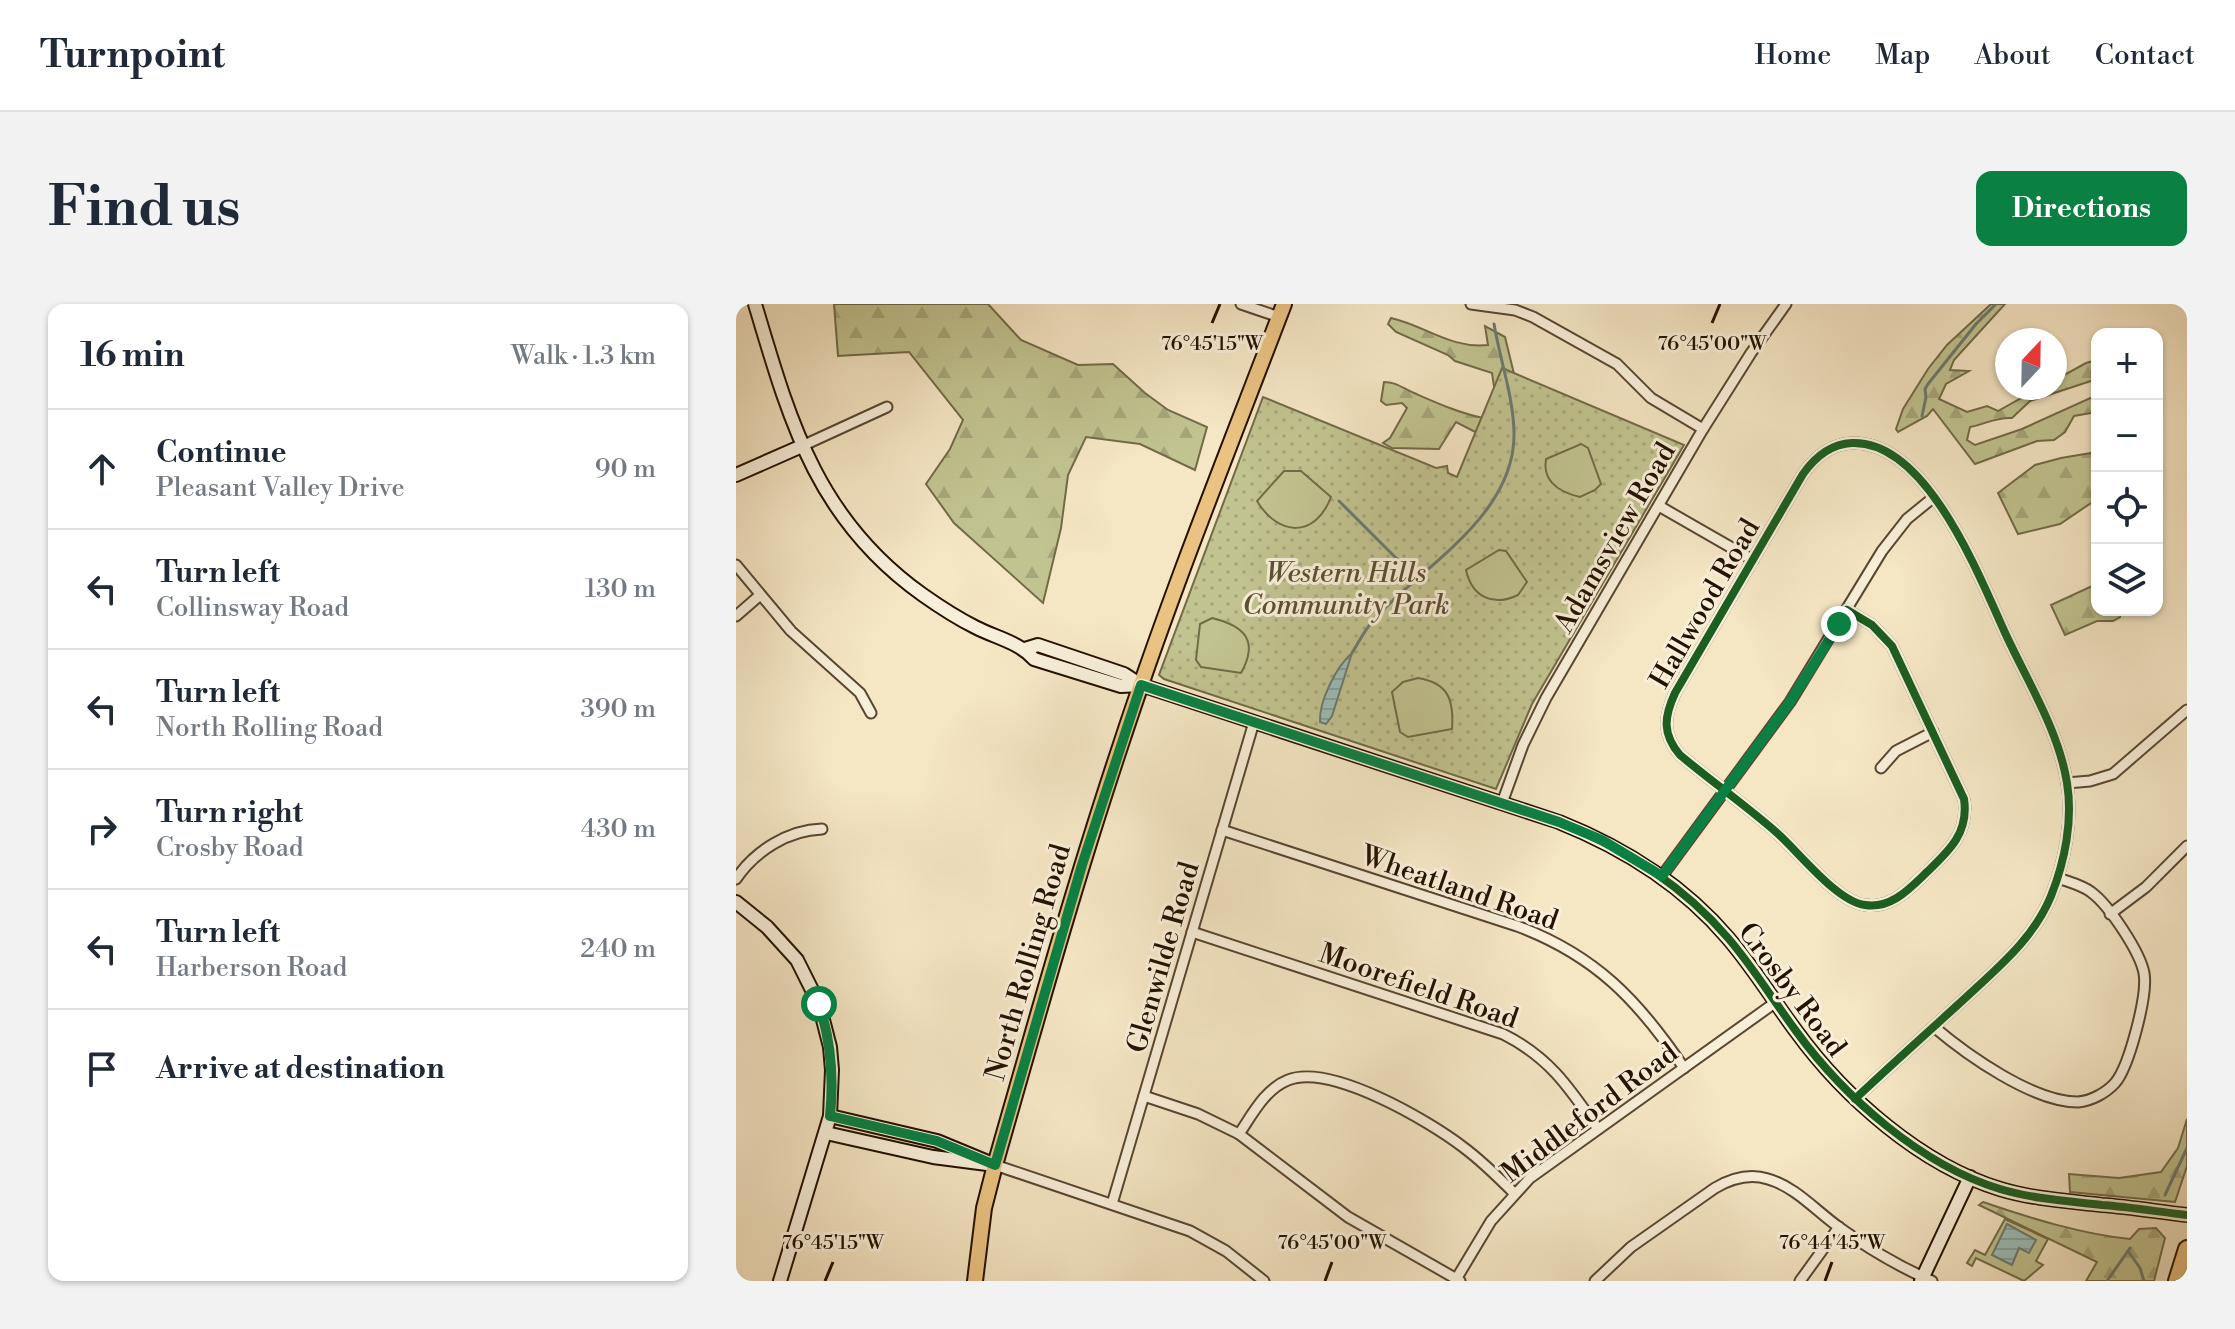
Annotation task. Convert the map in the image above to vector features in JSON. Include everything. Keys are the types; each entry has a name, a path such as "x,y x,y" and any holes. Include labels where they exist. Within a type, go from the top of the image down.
{"highway":[{"path":"2177,1281 2187,1249"}],"main road":[{"name":"North Rolling Road","path":"975,1281 984,1208 995,1165 1082,865 1178,581 1281,311"}],"street":[{"name":"Crosby Road","path":"755,304 783,399 802,446 828,496 893,572 944,609 977,628 1025,649 1034,659 1121,686 1141,685 1559,822 1602,840 1662,876 1727,937 1814,1055 1855,1099 1916,1146 1970,1177 2000,1189 2053,1200 2187,1215"},
{"path":"1241,304 1281,311"},
{"path":"1471,304 1515,310 1533,317 1617,364 1651,398 1703,429"},
{"name":"Adamsview Road","path":"1502,803 1534,721 1703,429 1786,304"},
{"path":"736,475 887,407"},
{"name":"Hallwood Road","path":"1933,732 1964,799 1966,808 1962,832 1948,852 1907,891 1888,903 1866,905 1846,898 1777,833 1680,755 1671,744 1665,726 1675,693 1809,465 1827,450 1849,443 1873,446 1892,454 1934,497"},
{"path":"1662,876 1790,702 1891,538 1934,497 1957,531 2052,734 2067,783 2067,835 2058,878 2043,913 2021,944 1855,1099"},
{"path":"1659,506 1753,560"},
{"path":"736,565 791,631 860,693 871,713"},
{"path":"736,616 759,596"},
{"path":"1847,610 1872,625 1892,646 1933,732 1896,751 1881,768"},
{"path":"2067,783 2090,781 2113,774 2187,710"},
{"name":"Glenwilde Road","path":"1112,1204 1254,722"},
{"path":"736,879 756,855 769,847 802,831 822,829"},
{"name":"Wheatland Road","path":"1222,830 1517,926 1561,945 1603,973 1640,1007 1684,1068"},
{"path":"2110,914 2146,887 2187,846"},
{"path":"1934,1027 1975,1059 2025,1086 2080,1102 2110,1088 2122,1073 2142,1009 2145,983 2139,959 2093,893 2058,878"},
{"path":"736,902 783,942 803,971 826,1026 832,1070 826,1133 780,1281"},
{"name":"Moorefield Road","path":"1192,932 1503,1034 1534,1051 1552,1067 1598,1129"},
{"name":"Middleford Road","path":"1457,1280 1485,1230 1514,1193 1546,1165 1776,1002"},
{"path":"1239,1134 1261,1102 1279,1085 1302,1077 1325,1079 1387,1101 1437,1128 1474,1156 1514,1193"},
{"path":"1144,1096 1198,1114 1239,1134 1348,1217 1457,1280"},
{"path":"830,1116 937,1141 995,1165 1170,1223 1210,1241 1264,1281"},
{"path":"826,1133 933,1157 995,1165"},
{"path":"1595,1281 1631,1247 1715,1188 1735,1178 1759,1177 1782,1184 1839,1227 1925,1280 1970,1177"},
{"path":"1800,1281 1839,1227"}],"green space":[{"path":"834,304 988,304 1021,340 1078,365 1113,364 1168,410 1207,427 1195,470 1140,444 1086,437 1068,475 1061,528 1043,603 954,523 926,484 950,449 963,420 909,352 838,356"},
{"path":"1991,304 2005,304 1954,360 1950,370 1969,371 1946,384 1939,399 1967,412 1987,406 1998,411 2018,400 2033,400 2012,418 1970,427 1967,440 1975,445 2022,429 2091,398 2091,413 2074,416 2065,432 2054,440 2037,441 1975,464 1933,409 1927,416 1898,432 1896,429 1903,409 1947,345"},
{"path":"1391,318 1462,344 1488,345 1485,326 1505,337 1515,378 1489,439 1456,422 1439,449 1392,448 1383,443 1390,438 1407,408 1402,403 1386,405 1381,401 1384,382 1483,418 1495,393 1492,373 1455,361 1396,332 1388,324"},
{"path":"2091,362 2091,381 2067,389 2067,373"},
{"name":"Western Hills Community Park","path":"1502,368 1684,445 1532,704 1496,789 1159,675 1263,397 1436,468 1447,466 1448,473 1457,477"},
{"path":"1581,444 1588,448 1601,484 1580,497 1554,485 1545,467 1546,459"},
{"path":"2091,453 2091,503 2060,524 2018,534 1998,493 2035,465"},
{"path":"1284,471 1301,471 1331,497 1324,511 1306,526 1296,528 1275,521 1257,501"},
{"path":"1499,550 1506,551 1527,582 1518,595 1500,600 1478,593 1466,570"},
{"path":"2090,587 2091,616 2120,617 2113,621 2097,621 2065,635 2051,605"},
{"path":"1212,618 1233,625 1246,636 1249,652 1241,673 1201,667 1196,660 1200,624"},
{"path":"1418,678 1436,684 1447,694 1452,709 1452,729 1408,737 1400,732 1392,692 1403,682"},
{"path":"2187,1119 2187,1166 2175,1202 2070,1192 2069,1174 2119,1178 2161,1172 2178,1148"},
{"path":"1983,1202 2056,1225 2112,1237 2130,1239 2139,1229 2156,1228 2165,1238 2154,1281 2086,1281 2097,1262 1979,1205"},
{"path":"2005,1219 2048,1239 2036,1261 2043,1265 2024,1281 1976,1258 1972,1266 1967,1263 1975,1250 1985,1255"}],"water":[{"path":"1352,653 1332,716 1326,724 1320,722 1322,704 1330,685"},
{"path":"2007,1224 2036,1240 2029,1253 2019,1248 2012,1265 1992,1255"}],"waterway":[{"path":"1922,416 1928,384 1996,304"},
{"path":"1352,653 1375,618 1464,536 1500,489 1511,462 1514,432 1509,391 1494,324"},
{"path":"1339,501 1397,559 1422,577"},
{"path":"2165,1195 2187,1148"},
{"path":"2107,1281 2130,1248"},
{"path":"2128,1251 2140,1268 2144,1281"}],"cycle path":[{"path":"1847,610 1872,625 1892,646 1964,799 1965,811 1961,831 1944,856 1892,900 1884,904 1865,905 1854,902 1830,885 1776,832 1680,755 1670,740 1667,725 1675,693 1803,474 1824,452 1837,446 1852,443 1879,448 1905,464 1928,488 1948,518 1967,550 2034,690 2057,745 2069,797 2060,869 2051,896 2034,926 2000,965 1855,1099"},
{"path":"1141,685 1583,832 1651,870 1710,919 1737,949 1815,1056 1861,1104 1913,1146 1971,1178 2000,1189 2051,1199 2187,1215"}],"route":[{"path":"819,1004 830,1047 830,1116 937,1141 995,1165 1082,865 1141,685 1559,822 1602,840 1662,876 1790,702 1839,624"}]}
